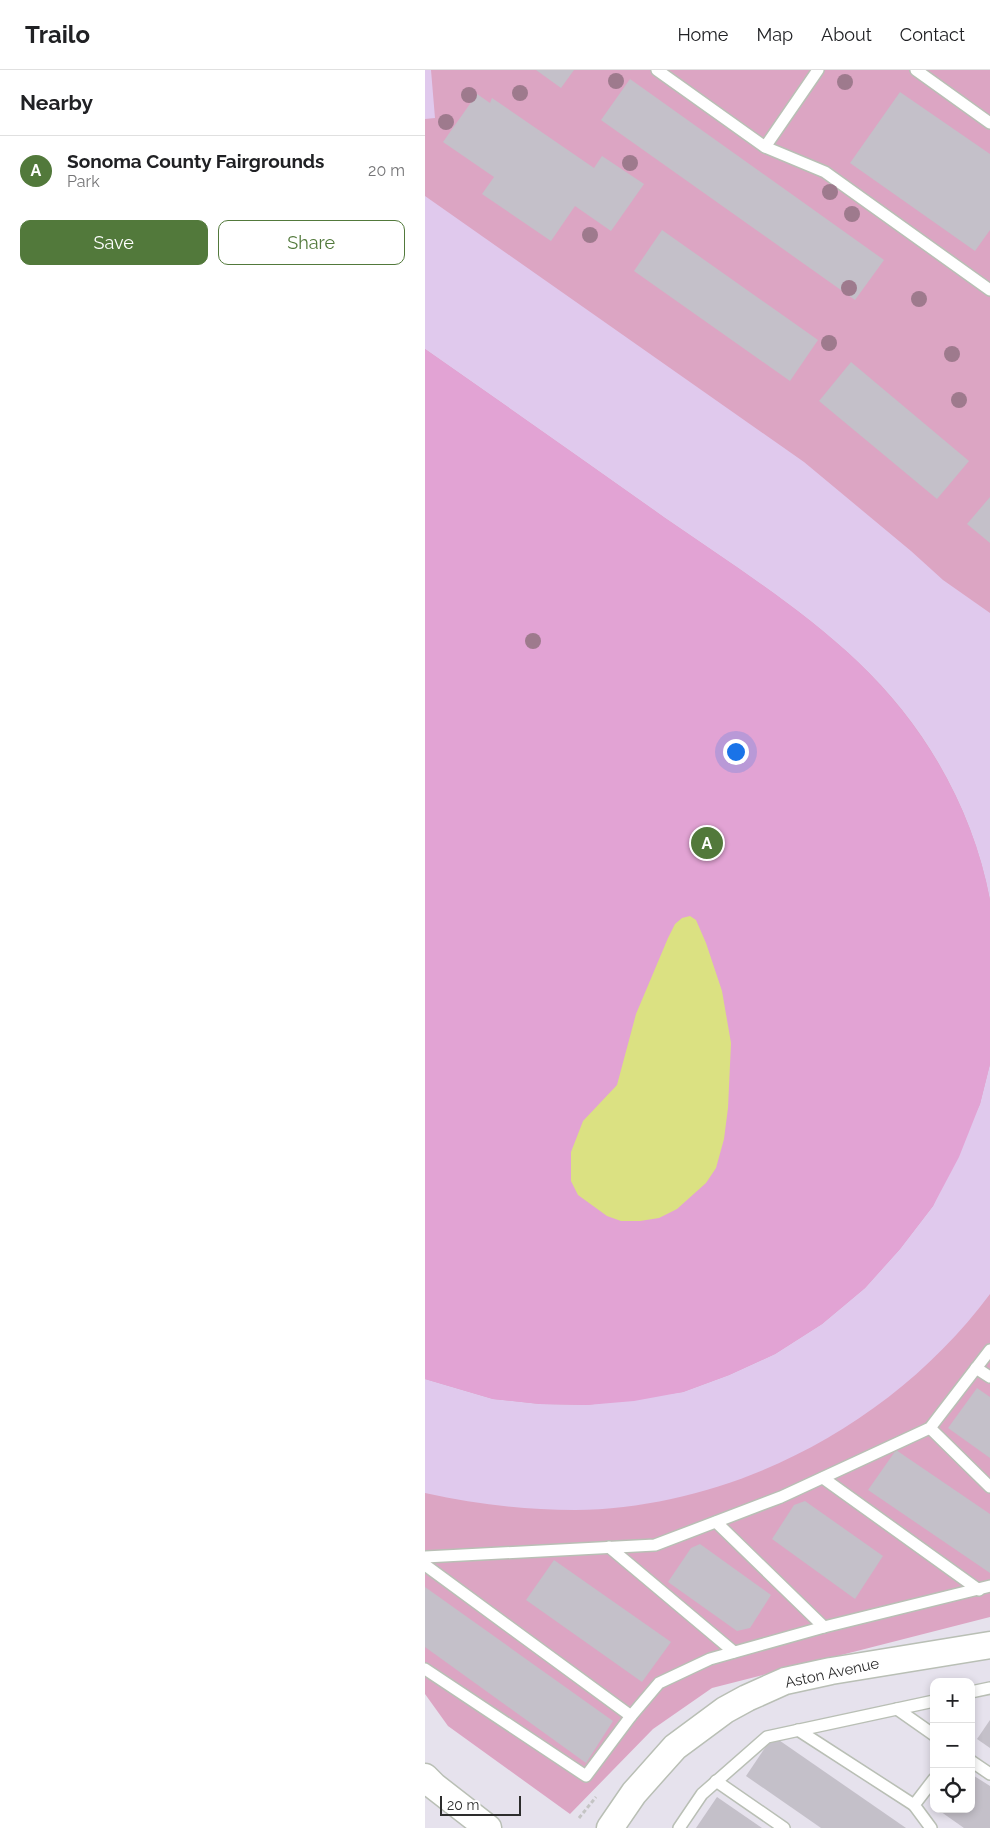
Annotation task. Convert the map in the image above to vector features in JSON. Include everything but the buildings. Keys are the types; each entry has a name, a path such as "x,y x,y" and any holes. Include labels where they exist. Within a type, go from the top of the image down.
{"street":[{"name":"Aston Avenue","path":"610,1828 634,1793 675,1747 725,1710 747,1698 785,1681 831,1670 990,1645"},
{"path":"428,1787 488,1828"}],"lane":[{"path":"657,70 765,147 825,172 990,290"},
{"path":"765,147 818,70"},
{"path":"916,70 990,123"},
{"path":"425,1557 655,1545 781,1497 930,1428 990,1350"},
{"path":"976,1368 990,1377"},
{"path":"930,1428 990,1487"},
{"path":"823,1478 984,1588"},
{"path":"716,1522 824,1627"},
{"path":"609,1547 734,1652"},
{"path":"425,1565 631,1716"},
{"path":"425,1669 585,1776 659,1683 710,1659 824,1627 984,1588"},
{"path":"975,1691 990,1688"},
{"path":"679,1828 702,1794 767,1737 930,1702"},
{"path":"897,1708 930,1732"},
{"path":"798,1730 914,1806 931,1828"},
{"path":"975,1764 990,1774"},
{"path":"717,1781 784,1828"},
{"path":"914,1806 930,1784"}],"shaded area":[{"path":"425,70 990,70 990,1617 712,1688 653,1729 570,1814 448,1726 425,1694"},
{"path":"425,349 789,604 858,662 882,687 925,741 943,771 958,802 972,833 982,866 990,900 990,1064 980,1104 959,1157 933,1206 900,1249 865,1288 822,1324 775,1354 729,1375 683,1392 634,1401 587,1405 540,1404 493,1399 425,1379"},
{"path":"690,916 696,920 706,943 722,991 731,1043 728,1108 724,1139 716,1168 706,1183 677,1209 659,1218 621,1221 607,1216 578,1195 571,1181 571,1152 583,1121 617,1085 636,1014 668,938 675,924 682,918"}],"sand":[{"path":"425,70 431,70 435,118 425,119"},
{"path":"425,196 804,462 943,580 990,613 990,900 972,833 943,771 905,713 858,662 789,604 425,349"},
{"path":"990,1064 990,1294 951,1340 908,1381 859,1418 807,1449 752,1475 694,1493 635,1505 575,1510 499,1506 425,1493 425,1379 493,1399 540,1404 587,1405 683,1392 729,1375 775,1354 822,1324 865,1288 900,1249 933,1206 980,1104"}],"place":[{"name":"Sonoma County Fairgrounds","path":"707,843"}]}
